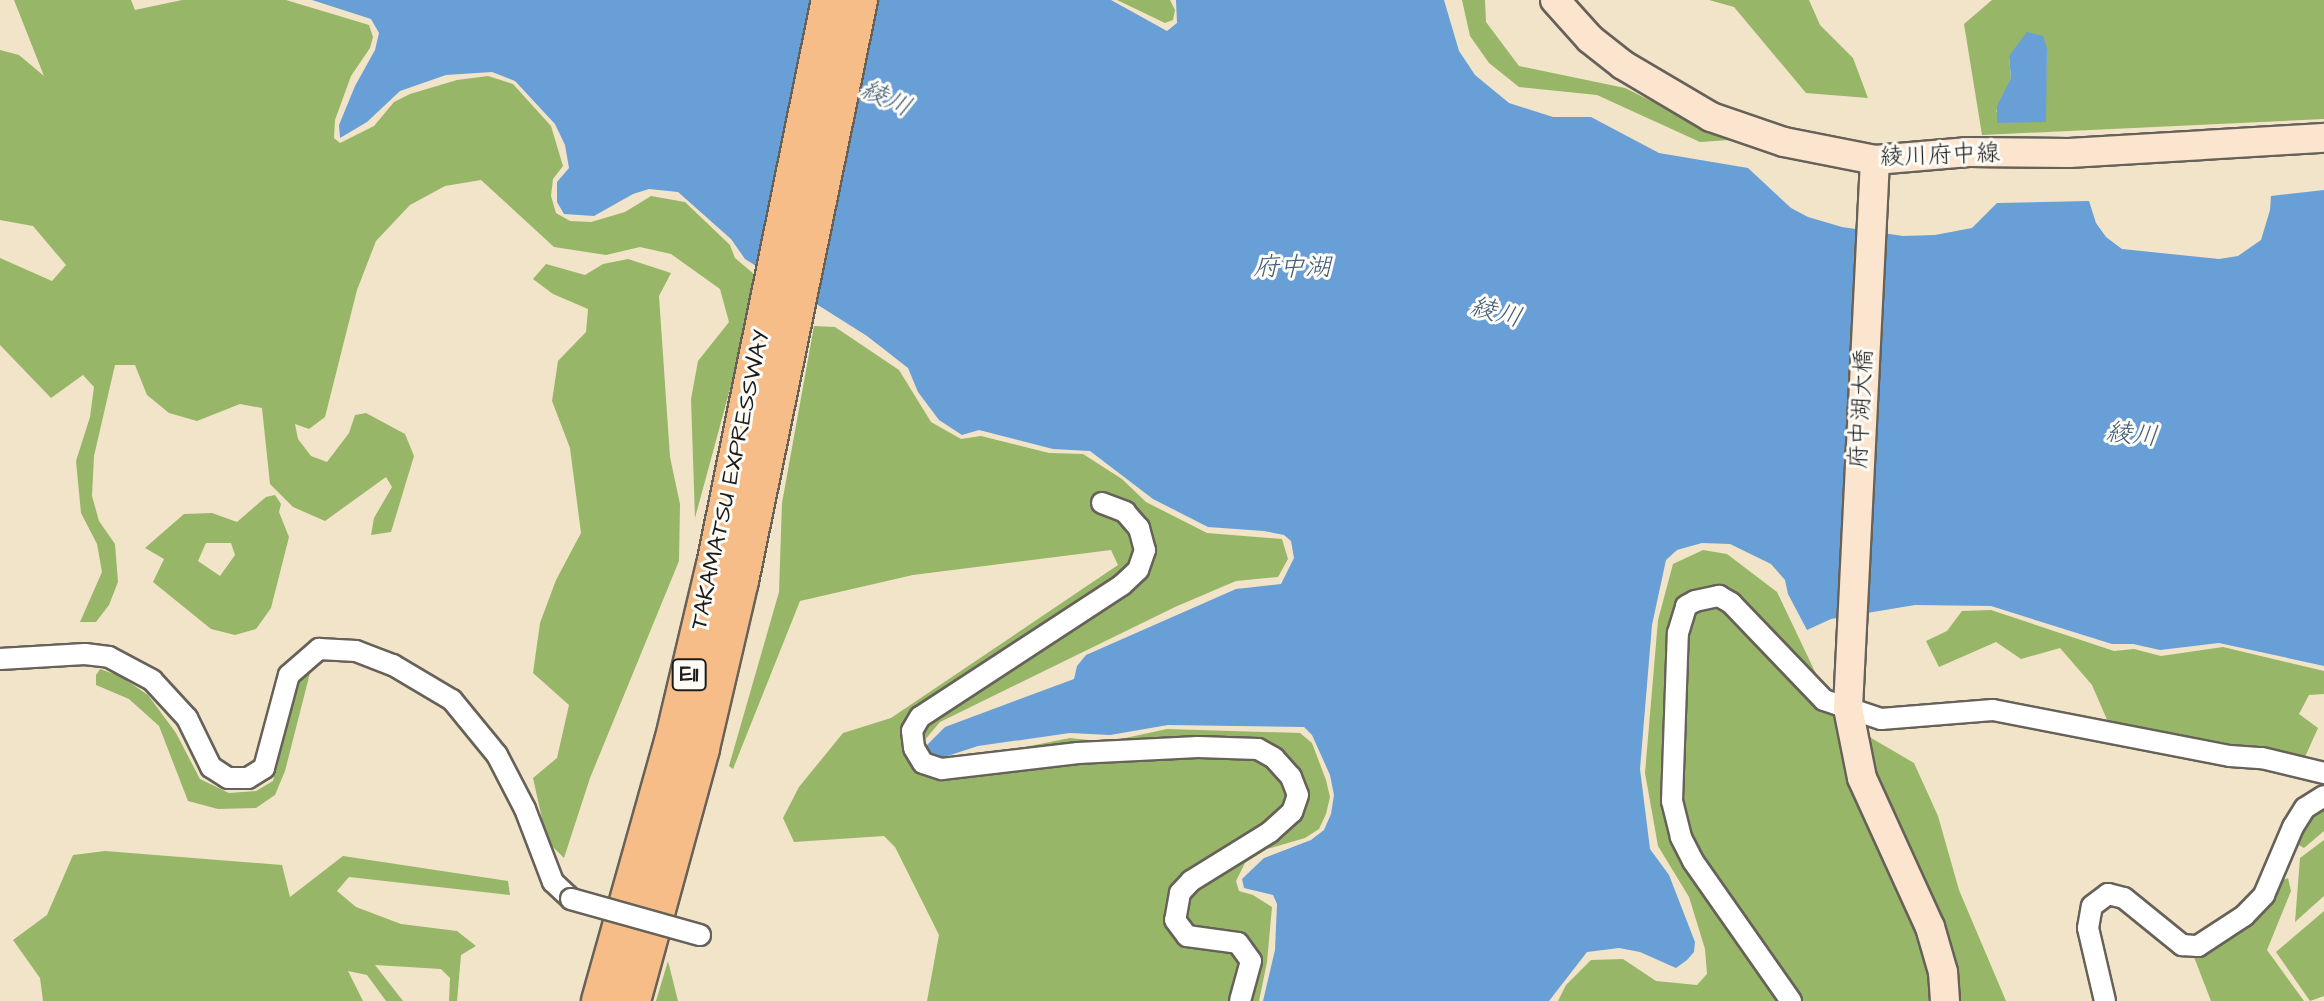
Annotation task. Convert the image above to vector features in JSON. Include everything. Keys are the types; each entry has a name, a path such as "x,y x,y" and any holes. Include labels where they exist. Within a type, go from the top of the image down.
{"highway":[{"name":"TAKAMATSU EXPRESSWAY","path":"632,1001 701,748 773,347 830,0"},
{"name":"TAKAMATSU EXPRESSWAY","path":"600,1001 673,742 859,0"}],"street":[{"name":"綾川府中線","path":"1555,0 1590,39 1623,65 1711,117 1784,142 1875,160 1969,152 2069,153 2324,138"},
{"name":"府中湖大橋","path":"1875,160 1848,708 1862,778 1930,927 1943,972 1945,1001"},
{"path":"1102,503 1125,512 1139,528 1145,550 1138,570 1122,585 920,717 912,731 914,748 923,763 942,769 1078,753 1198,747 1258,749 1274,758 1291,777 1298,795 1292,812 1270,832 1191,881 1180,893 1175,920 1187,936 1238,943 1251,961 1240,1001"},
{"path":"1791,1001 1693,861 1681,837 1672,801 1678,633 1686,606 1707,596 1719,596 1731,603 1824,700 1848,708 1896,720 1956,710 1993,710 2230,756 2262,758 2324,773"},
{"path":"0,659 85,654 109,657 152,680 187,718 211,767 228,778 248,778 264,768 289,675 319,649 356,651 393,665 452,700 497,755 525,809 553,882 571,899 700,935"},
{"path":"2105,1001 2088,928 2092,906 2108,894 2124,898 2182,945 2198,946 2244,916 2264,895 2293,827 2305,808 2324,796"}],"green space":[{"path":"14,0 131,0 135,10 182,0 286,0 369,25 373,37 370,48 351,76 335,120 334,138 340,143 374,126 394,102 410,94 457,80 488,76 513,84 551,126 563,166 553,179 551,196 556,213 570,221 591,222 625,212 651,196 685,202 730,245 735,258 755,275 733,378 695,518 691,399 698,361 729,322 720,289 671,254 640,247 606,255 554,247 481,180 445,186 410,205 376,241 357,290 325,417 309,429 295,424 298,439 311,456 327,462 349,433 355,415 366,413 405,434 414,456 391,532 371,535 374,518 392,487 386,477 325,521 293,507 270,484 262,408 240,404 197,421 169,413 147,395 135,365 115,365 94,456 92,496 99,521 115,544 118,582 109,605 96,622 80,622 102,572 97,544 81,513 76,461 90,417 94,387 83,375 51,398 0,345 0,258 52,281 66,265 33,226 0,220 0,50 19,55 44,76"},
{"path":"1117,0 1170,0 1175,10 1173,20 1165,23"},
{"path":"1462,0 1485,0 1486,22 1519,66 1625,88 1730,140 1700,142 1597,95 1519,87 1489,63 1470,36"},
{"path":"1709,0 1809,0 1820,25 1853,58 1868,98 1806,93 1734,7"},
{"path":"1992,0 2324,0 2324,119 1982,135 1964,24","holes":["2047,48 2046,83 1996,112 2011,78 2009,56"]},
{"path":"628,259 671,273 659,296 670,457 680,504 679,561 590,778 564,858 547,841 533,778 557,758 569,705 533,673 540,623 556,580 581,533 570,448 552,401 558,361 586,332 588,309 553,294 533,279 546,264 585,275 603,264"},
{"path":"814,326 835,327 899,370 931,422 961,439 981,436 1049,453 1083,454 1122,479 1146,502 1207,533 1282,539 1288,559 1278,577 1236,581 1175,607 940,722 912,755 943,763 1070,738 1107,742 1167,729 1300,733 1312,743 1326,780 1330,797 1326,814 1319,829 1305,838 1267,849 1245,863 1236,881 1239,891 1253,895 1272,907 1267,962 1259,1001 927,1001 939,935 895,847 884,836 794,842 783,818 799,787 843,733 891,718 1118,565 1111,550 913,575 800,601 733,769 729,766 779,592 782,503"},
{"path":"275,495 281,504 279,512 289,537 271,608 256,629 235,635 211,629 153,582 164,559 145,548 184,514 212,513 237,522 266,497","holes":["206,543 231,543 235,555 220,576 198,561"]},
{"path":"1703,550 1727,554 1777,592 1837,718 1914,763 1938,816 1959,890 2006,1001 1558,1001 1566,985 1591,960 1623,959 1656,981 1697,985 1707,974 1705,949 1689,897 1658,846 1645,773 1658,620 1673,564"},
{"path":"1991,610 2114,651 2134,649 2161,656 2223,647 2324,671 2324,694 2309,695 2299,714 2318,728 2305,757 2108,722 2092,685 2060,648 2021,659 1996,642 1939,667 1926,641 1947,631 1962,611"},
{"path":"100,669 120,676 148,695 176,733 200,779 229,793 256,791 273,781 292,694 299,677 311,669 285,771 275,795 256,808 218,809 188,801 159,726 129,699 96,685 96,675"},
{"path":"2324,808 2324,831 2304,848 2295,843 2313,816"},
{"path":"2324,840 2324,896 2295,922 2300,858"},
{"path":"105,851 282,865 290,897 343,856 508,881 510,895 349,877 337,891 356,907 401,924 457,931 476,946 461,955 457,1001 449,1001 450,978 441,969 375,965 403,1001 386,1001 367,975 348,971 363,1001 43,1001 40,978 13,940 47,915 73,855"},
{"path":"2288,878 2291,891 2267,950 2304,1001 2211,1001 2194,957 2252,917 2280,881"},
{"path":"2324,911 2324,996 2310,1001 2276,952"},
{"path":"668,961 678,1001 656,1001"}],"water":[{"name":"府中湖","path":"312,0 1111,0 1167,31 1177,23 1176,0 1444,0 1459,51 1475,75 1509,103 1553,117 1591,117 1659,153 1748,168 1791,208 1808,217 1842,227 1903,236 1935,235 1972,228 1997,203 2089,201 2096,223 2106,237 2122,249 2219,259 2238,256 2261,240 2271,196 2324,190 2324,666 2219,643 2160,650 2133,644 2112,644 1991,606 1915,605 1831,619 1807,630 1788,594 1785,580 1771,564 1730,544 1702,543 1677,550 1666,560 1652,625 1640,769 1650,849 1669,875 1695,942 1694,952 1687,960 1676,968 1640,952 1619,948 1587,952 1549,1001 1263,1001 1275,950 1277,904 1273,895 1244,888 1242,879 1264,858 1311,840 1324,830 1334,795 1330,775 1312,735 1304,727 1168,725 1110,735 1070,733 978,746 932,761 918,754 945,727 1074,679 1077,666 1086,655 1236,589 1281,584 1294,558 1291,541 1284,535 1264,531 1208,527 1153,499 1090,451 1053,449 979,430 962,435 939,420 918,392 908,368 867,336 745,259 731,239 678,192 649,189 633,194 594,216 564,214 557,202 557,182 569,168 565,145 555,124 515,81 492,72 446,75 400,91 367,122 340,138 339,125 355,86 375,50 379,33 371,19"},
{"path":"2027,32 2043,36 2047,48 2046,122 1997,123 1997,106 2011,78 2009,56"}],"water label":[{"name":"綾川","path":"886,99"},
{"name":"綾川","path":"1496,313"},
{"name":"綾川","path":"2132,435"}]}
